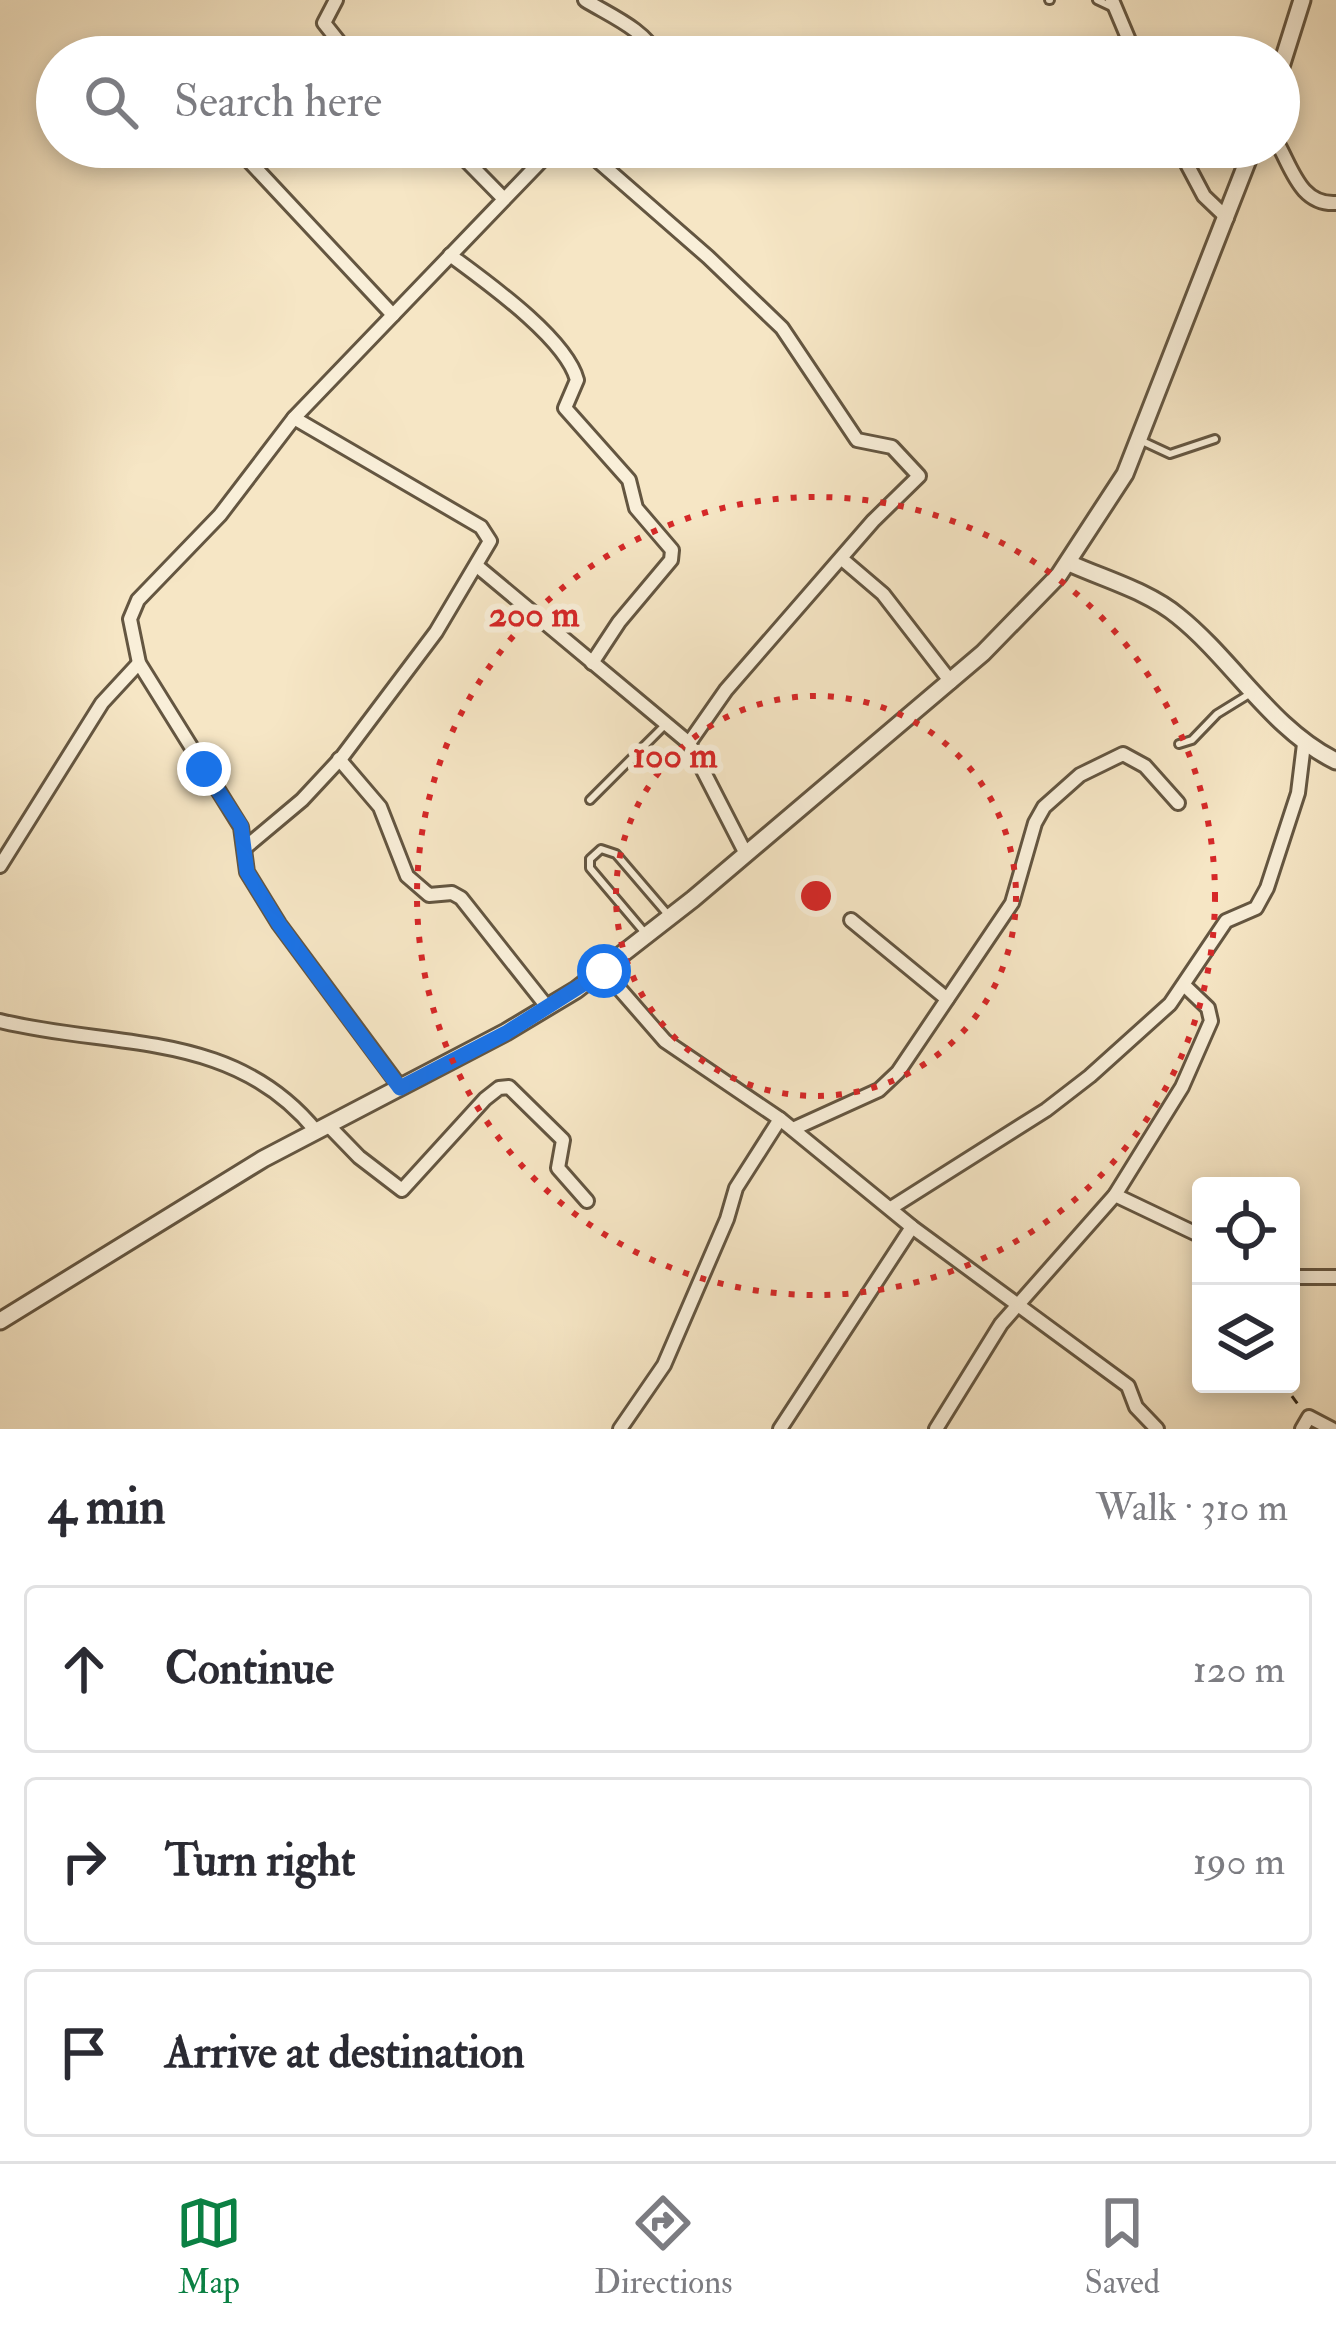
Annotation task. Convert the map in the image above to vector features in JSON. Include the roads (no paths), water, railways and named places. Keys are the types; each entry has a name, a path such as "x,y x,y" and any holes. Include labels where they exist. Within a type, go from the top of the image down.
{"street":[{"path":"334,36 324,23 337,0"},
{"path":"585,0 640,36"},
{"path":"1291,36 1302,0"},
{"path":"1115,5 1128,36"},
{"path":"256,168 393,315"},
{"path":"474,168 504,199"},
{"path":"400,1088 279,924 247,872 241,826 139,664 130,619 139,600 220,515 294,418 534,168"},
{"path":"606,168 709,257 790,337 857,440 892,447 919,476 726,691 689,743"},
{"path":"1189,168 1204,196 1227,218"},
{"path":"0,1321 198,1197 548,1008 604,971 951,682 1069,563 1114,494 1245,168"},
{"path":"1291,168 1303,191 1318,203 1336,203"},
{"path":"450,255 519,309 572,366 577,380 565,408 629,480 637,508 673,550 671,560 592,663"},
{"path":"246,847 302,800 339,759 436,632 490,541 481,527 294,418"},
{"path":"842,559 883,593 951,682"},
{"path":"1069,563 1179,616 1304,743 1336,761"},
{"path":"477,566 689,743 746,854"},
{"path":"0,866 102,703 139,664"},
{"path":"891,1208 1046,1110 1160,1015 1185,986 1218,929 1250,913 1262,901 1298,793 1304,743"},
{"path":"793,1129 889,1083 1012,903 1035,823 1057,794 1101,762 1123,754 1145,766 1178,803"},
{"path":"339,759 380,807 406,876 429,896 452,893 461,898 548,1008"},
{"path":"851,920 947,999"},
{"path":"604,971 664,1040 780,1119 912,1227 1129,1386 1136,1407 1157,1429"},
{"path":"936,1429 1001,1324 1115,1195 1182,1087 1210,1028 1208,1008 1185,986"},
{"path":"0,1021 135,1039 248,1072 402,1190 485,1099 509,1087 563,1140 558,1168 587,1201"},
{"path":"620,1429 664,1365 736,1188 780,1119"},
{"path":"1115,1195 1192,1232"},
{"path":"780,1429 912,1227"},
{"path":"1300,1277 1336,1277"},
{"path":"1306,1423 1332,1429"}],"lane":[{"path":"1097,0 1115,5"},
{"path":"1139,439 1170,454 1215,440"},
{"path":"1179,744 1192,740 1217,714 1254,690"},
{"path":"590,800 666,724"},
{"path":"647,936 590,868 590,860 602,849 616,854 670,917"}]}
